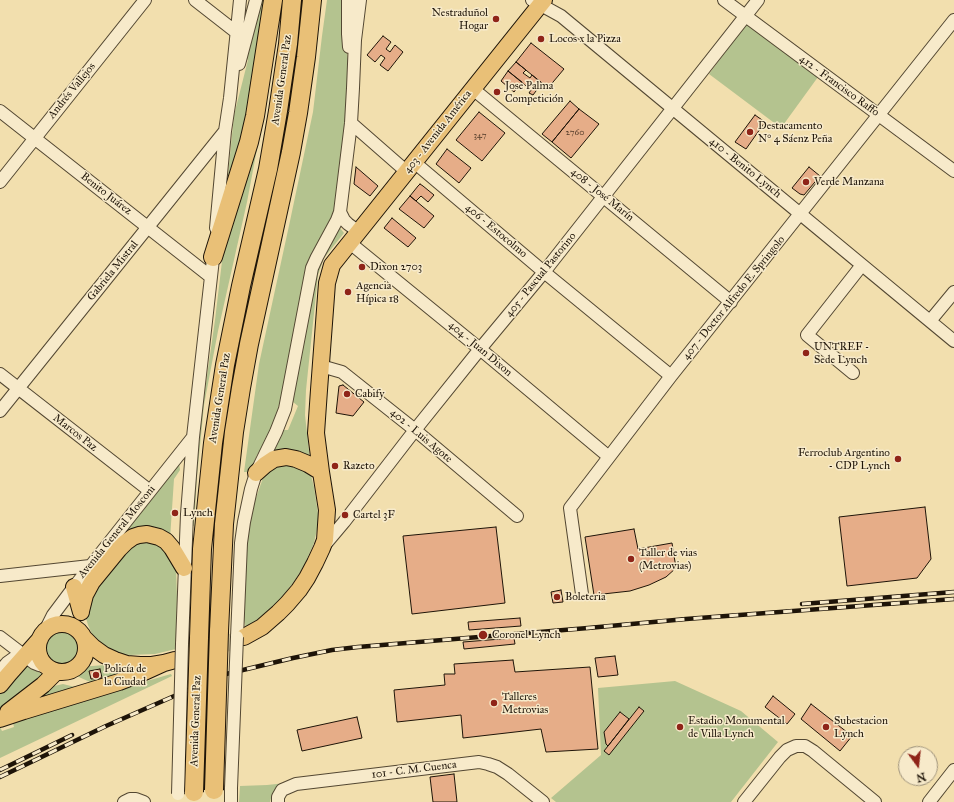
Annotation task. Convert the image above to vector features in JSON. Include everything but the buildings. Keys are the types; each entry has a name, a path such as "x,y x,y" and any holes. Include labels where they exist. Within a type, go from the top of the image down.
{"highway":[{"path":"213,257 249,142 255,116 273,0"},
{"name":"Avenida General Paz","path":"185,797 191,641 202,549 212,443 226,358 270,155 278,111 292,0"},
{"name":"Avenida General Paz","path":"220,794 219,631 224,524 230,464 249,344 292,144 306,57 312,0"}],"main road":[{"name":"403 - Avenida América","path":"320,366 327,283 332,265 473,89 539,1"},
{"path":"241,630 262,627 287,604 307,578 322,548 326,532 327,510 316,433 320,366"},
{"path":"256,473 264,465 274,459 286,457 308,464 321,472"},
{"path":"81,611 85,594 92,582 119,549 133,537 147,534 159,537 166,541 184,568"},
{"path":"54,670 65,672 77,668 84,659 87,649 83,636 81,611 74,586"},
{"path":"0,718 119,682 170,661 140,665 127,664 104,655 93,647 76,628 65,624 53,625 42,635 38,645 38,651 42,662 76,683 95,689"},
{"name":"Avenida General Mosconi","path":"0,685 42,635"},
{"path":"0,718 42,685 54,670"}],"street":[{"name":"Andrés Vallejos","path":"0,182 145,0"},
{"path":"195,0 236,32"},
{"name":"Avenida General Paz","path":"191,641 184,568 187,514 193,437 240,0"},
{"name":"Avenida General Paz","path":"230,98 256,0"},
{"path":"348,0 348,34 353,88"},
{"path":"353,88 355,40 360,0"},
{"name":"412 - Francisco Raffo","path":"724,0 954,171"},
{"name":"405 - Pascual Pastorino","path":"322,548 480,349 544,272 758,0"},
{"name":"410 - Benito Lynch","path":"539,1 561,16 954,341"},
{"name":"407 - Doctor Alfredo E. Springolo","path":"582,594 570,508 671,376 954,20"},
{"name":"Avenida General Paz","path":"231,802 220,794 241,630 241,543 251,489 256,473 276,432 285,409 312,268 340,212 351,123 353,88"},
{"name":"408 - José Marín","path":"473,89 731,302"},
{"name":"Benito Juárez","path":"0,111 211,277"},
{"name":"406 - Estocolmo","path":"351,123 411,167 544,272 671,376"},
{"name":"Gabriela Mistral","path":"0,411 225,131"},
{"name":"404 - Juan Dixon","path":"340,212 354,237 480,349 609,457"},
{"path":"853,373 806,335 862,265"},
{"path":"930,321 954,292"},
{"name":"402 - Luis Agote","path":"320,366 342,372 415,430 517,516"},
{"name":"Marcos Paz","path":"0,374 150,491"},
{"name":"Avenida General Mosconi","path":"42,635 53,615 74,586 193,437"},
{"path":"0,576 90,566"},
{"path":"60,569 66,572 74,586"},
{"path":"0,636 24,656 38,665 54,670"},
{"name":"Avenida General Mosconi","path":"0,672 7,663 14,658 24,656"},
{"path":"744,802 780,757 787,750 796,746 805,746 813,751 875,802"},
{"name":"101 - C. M. Cuenca","path":"278,799 282,790 296,784 479,762 497,767 543,802"},
{"path":"929,802 954,770"},
{"path":"124,802 130,799 136,799 144,802"}],"green space":[{"path":"260,0 268,0 244,150 226,195 234,115 248,60 246,58"},
{"path":"327,0 345,0 345,38 351,82 339,204 310,258 283,391 269,437 257,455 251,472 244,472 259,364 313,112"},
{"path":"280,6 270,80 247,202 218,331 204,405 194,526 191,525 203,404 225,236"},
{"path":"746,24 818,77 781,128 709,74"},
{"path":"340,228 344,233 324,258 318,275 306,390 305,415 310,460 273,453 283,430 288,430 298,406 293,402 316,275 322,256"},
{"path":"179,463 180,470 174,479 170,539 150,528 78,588"},
{"path":"285,464 299,468 311,475 319,520 314,543 304,566 293,583 277,603 246,629 244,620 244,583 251,512 264,475 270,468"},
{"path":"136,540 161,542 176,567 176,649 155,654 118,654 110,651 97,641 88,625 86,618 90,592"},
{"path":"59,627 67,627 75,630 81,636 84,648 81,660 75,666 67,669 59,669 51,666 45,660 42,652 42,644 45,636 51,630"},
{"path":"21,662 47,677 0,713 0,690"},
{"path":"105,665 127,669 128,671 96,682 90,682 70,673 79,667"},
{"path":"171,674 172,676 0,758 0,727 2,731 14,727 12,720"},
{"name":"Estadio Monumental de Villa Lynch","path":"675,681 741,711 778,742 731,802 556,802 551,798 601,755 598,688"},
{"path":"63,684 75,687 20,708 47,689"},
{"path":"286,783 277,789 272,795 270,802 239,802 240,786"}],"tunnel":[{"path":"175,660 244,637"}],"railway":[{"path":"802,604 954,592"},
{"path":"0,777 106,726 222,675 332,650 686,619 954,599"},
{"path":"0,770 72,735"}],"place":[{"name":"Nestraduñol Hogar","path":"496,19"},
{"name":"Locos x la Pizza","path":"541,39"},
{"name":"Jose Palma Competición","path":"497,92"},
{"name":"Destacamento N° 4 Sáenz Peña","path":"750,132"},
{"name":"Verde Manzana","path":"806,182"},
{"name":"Dixon 2703","path":"362,267"},
{"name":"Agencia Hípica 18","path":"348,292"},
{"name":"UNTREF - Sede Lynch","path":"806,353"},
{"name":"Cabify","path":"347,394"},
{"name":"Ferroclub Argentino - CDP Lynch","path":"898,459"},
{"name":"Razeto","path":"335,466"},
{"name":"Lynch","path":"175,513"},
{"name":"Cartel 3F","path":"345,515"},
{"name":"Taller de vias (Metrovias)","path":"631,559"},
{"name":"Boleteria","path":"557,597"},
{"name":"Coronel Lynch","path":"483,635"},
{"name":"Policía de la Ciudad","path":"96,675"},
{"name":"Talleres Metrovias","path":"494,703"},
{"name":"Estadio Monumental de Villa Lynch","path":"680,727"},
{"name":"Subestacion Lynch","path":"826,727"}]}
